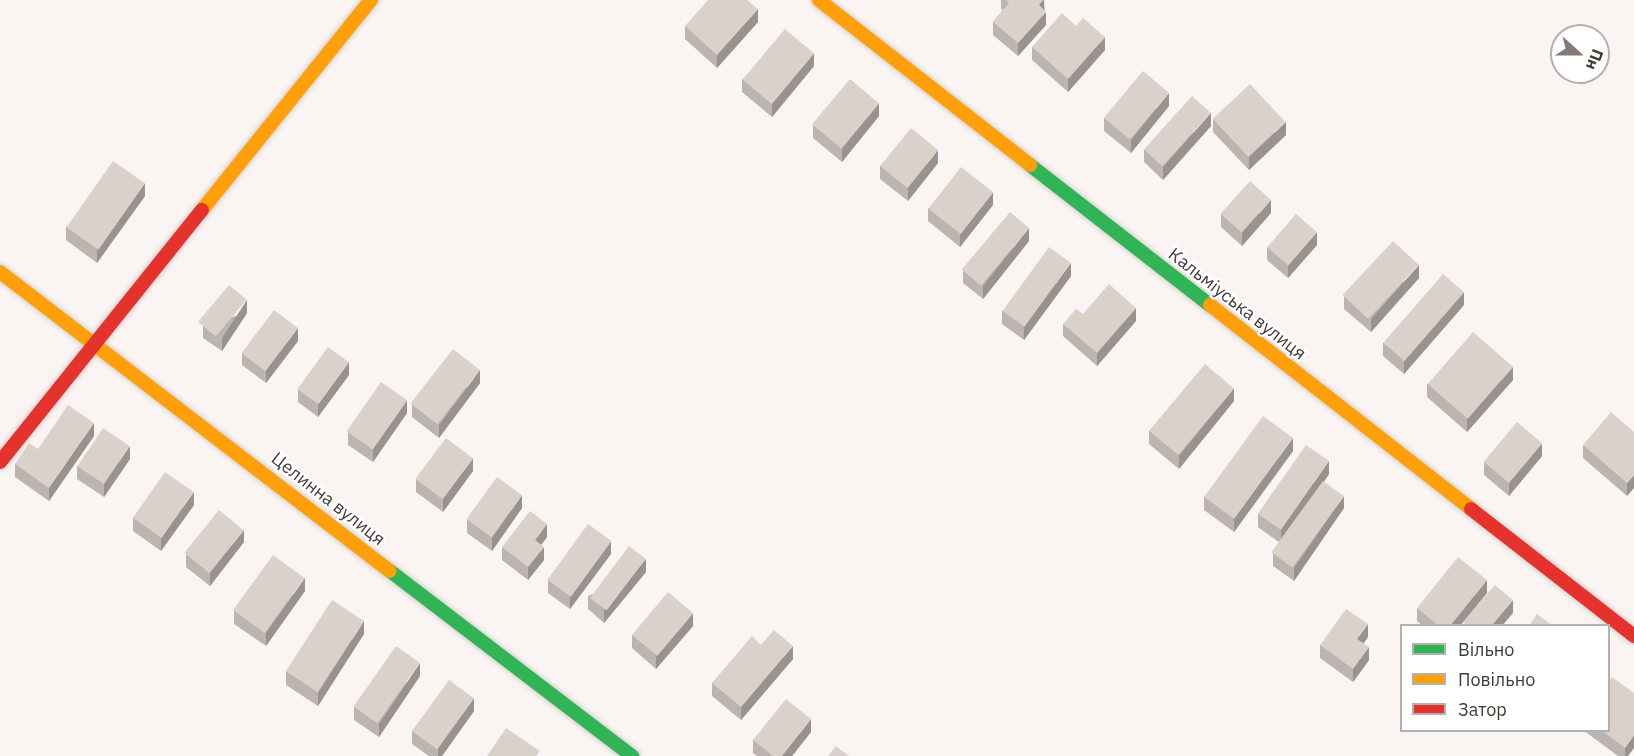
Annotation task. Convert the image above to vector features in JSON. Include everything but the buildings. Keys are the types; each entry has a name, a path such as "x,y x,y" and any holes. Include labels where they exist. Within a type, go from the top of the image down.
{"street":[{"path":"0,462 371,0"},
{"name":"Кальміуська вулиця","path":"819,0 1634,636"},
{"name":"Целинна вулиця","path":"0,272 96,343 633,756"}],"traffic: fast":[{"path":"1030,165 1210,305"},
{"path":"390,571 632,756"}],"traffic: slow":[{"path":"202,210 371,0"},
{"path":"819,0 1030,165"},
{"path":"0,272 390,571"},
{"path":"1210,305 1471,509"}],"traffic: jam":[{"path":"0,462 202,210"},
{"path":"1471,509 1634,636"}]}
